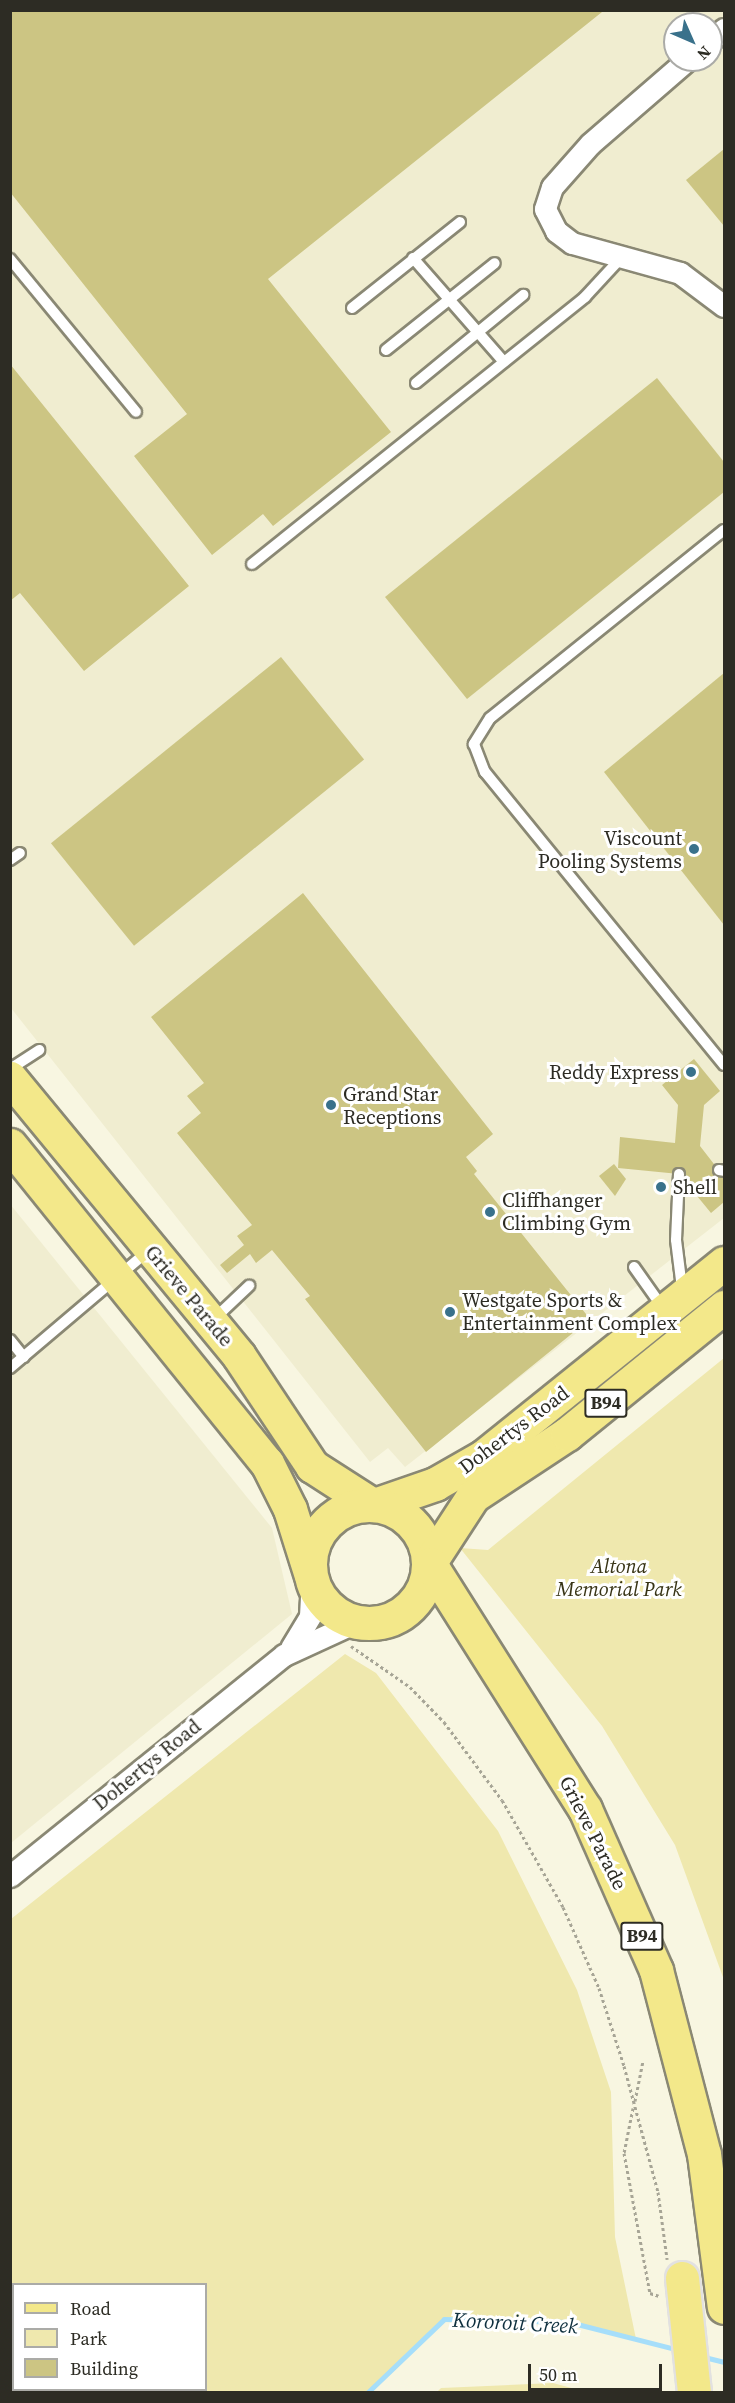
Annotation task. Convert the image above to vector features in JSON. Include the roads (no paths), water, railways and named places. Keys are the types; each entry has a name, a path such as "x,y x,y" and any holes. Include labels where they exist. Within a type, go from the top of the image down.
{"main road":[{"name":"Grieve Parade","path":"10,1078 211,1323 312,1467 373,1504"},
{"path":"10,1145 267,1463 290,1509 311,1576 324,1603 348,1627 386,1621 406,1608 430,1563 411,1523 373,1504"},
{"name":"Dohertys Road","path":"373,1504 466,1468 724,1263"},
{"name":"Dohertys Road","path":"430,1563 473,1496 567,1434 722,1313"},
{"name":"B94","path":"311,1576 313,1545 326,1524 347,1510 373,1504"},
{"name":"Grieve Parade","path":"430,1563 585,1809 652,1961 691,2093 724,2301"},
{"path":"674,2282 694,2392"}],"street":[{"path":"673,72 596,137 545,199 547,218 560,235 621,258 680,273 724,306"},
{"name":"Dohertys Road","path":"284,1655 310,1617 311,1576"},
{"name":"Dohertys Road","path":"10,1876 284,1655 348,1627"}],"lane":[{"path":"352,308 460,222"},
{"path":"413,258 504,362"},
{"path":"252,564 585,297 621,258"},
{"path":"10,259 136,412"},
{"path":"386,350 495,263"},
{"path":"416,383 523,295"},
{"path":"724,530 490,718 474,744 485,772 724,1065"},
{"path":"10,860 20,853"},
{"path":"10,1069 39,1050"},
{"path":"674,1304 679,1174"},
{"path":"10,1368 149,1250"},
{"path":"634,1267 674,1304"},
{"path":"211,1323 249,1286"},
{"path":"10,1340 24,1357"}],"waterway":[{"name":"Kororoit Creek","path":"368,2392 444,2319 569,2322 679,2350"},
{"name":"Kororoit Creek","path":"700,2356 724,2362"}],"place":[{"name":"Viscount Pooling Systems","path":"694,849"},
{"name":"Reddy Express","path":"691,1072"},
{"name":"Grand Star Receptions","path":"331,1105"},
{"name":"Shell","path":"661,1187"},
{"name":"Cliffhanger Climbing Gym","path":"490,1212"},
{"name":"Westgate Sports & Entertainment Complex","path":"450,1312"}],"park label":[{"name":"Altona Memorial Park","path":"619,1578"}]}
